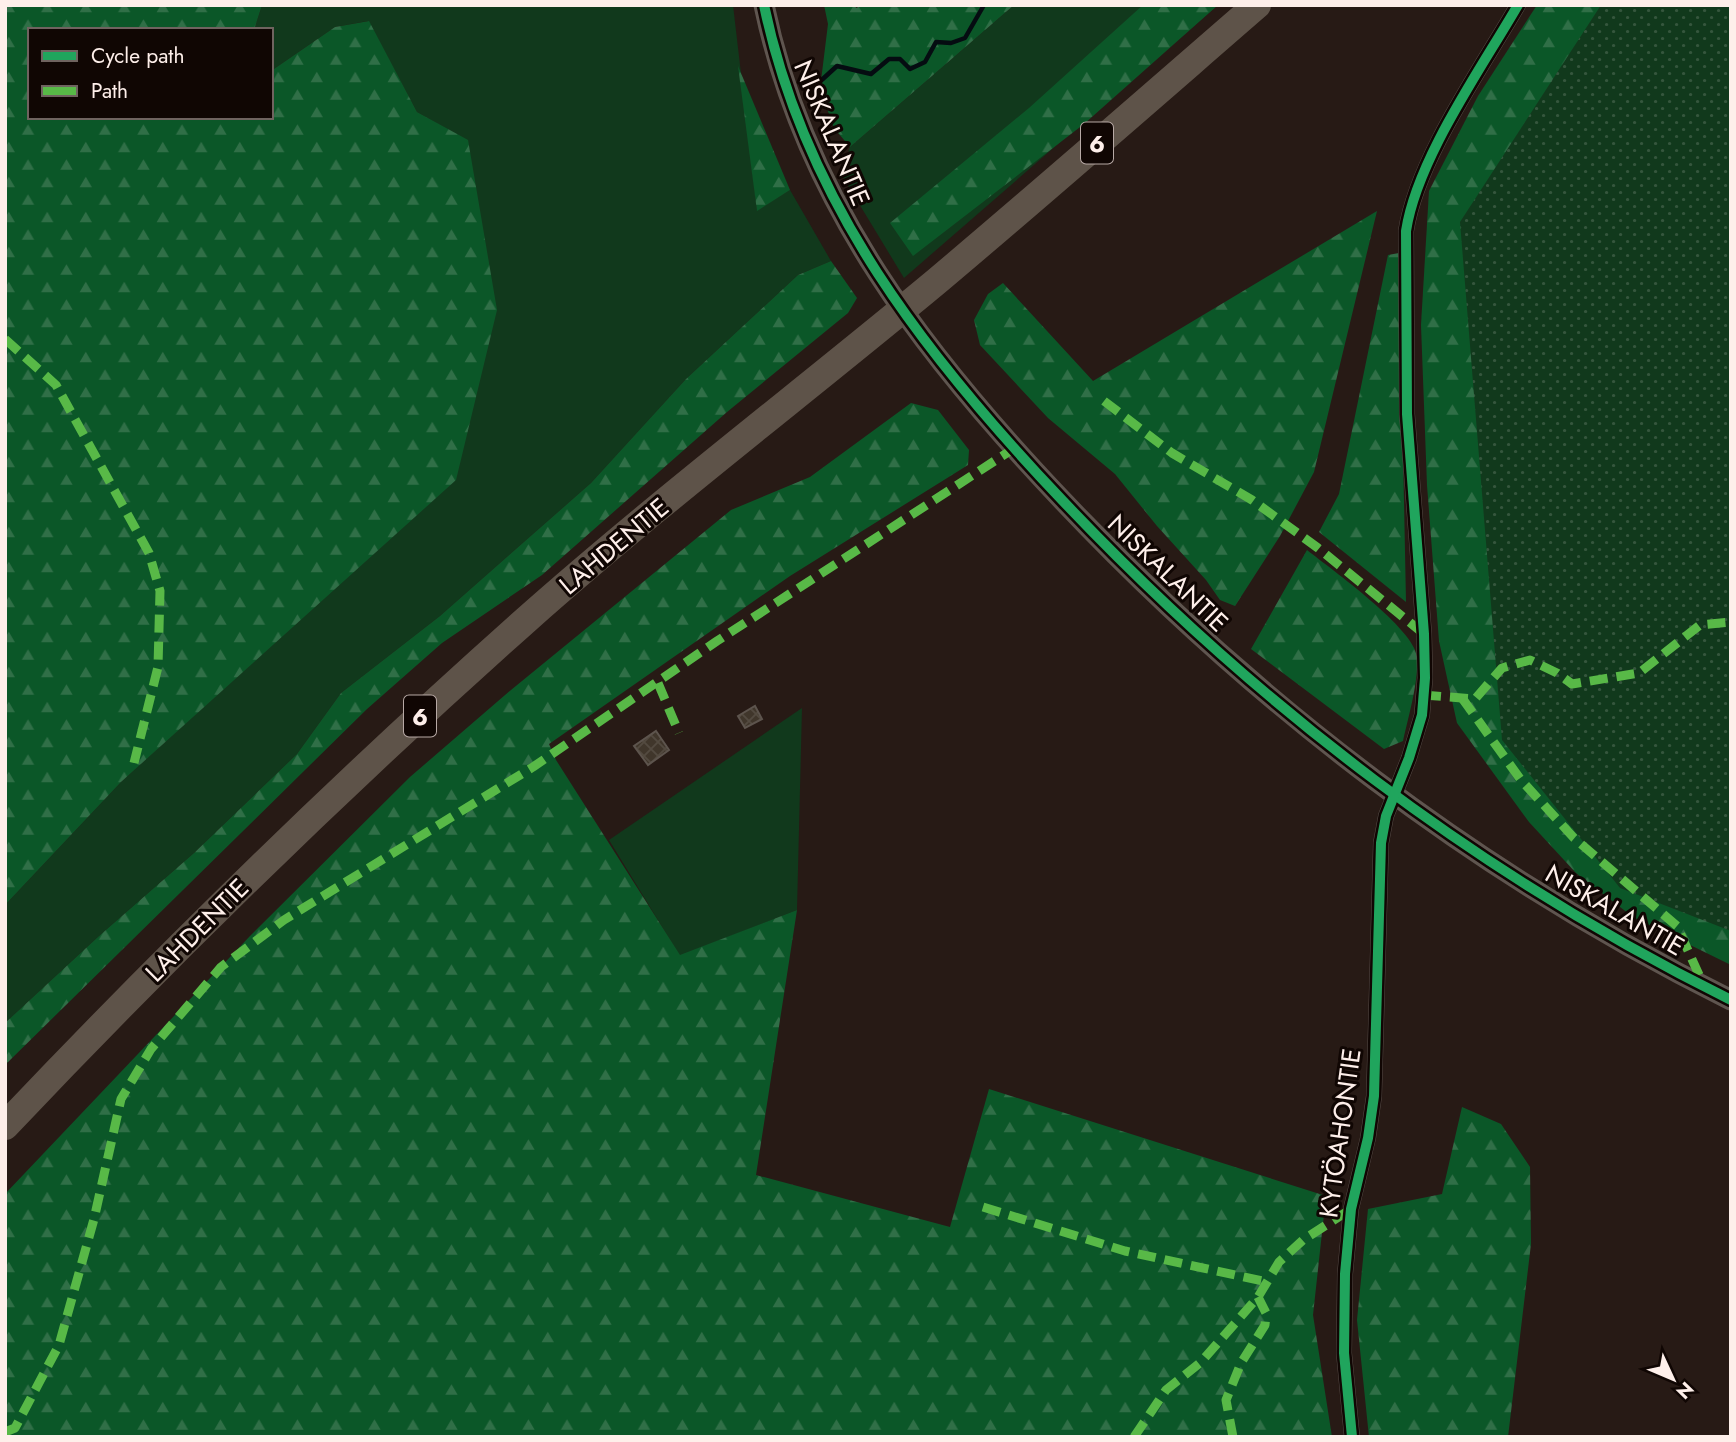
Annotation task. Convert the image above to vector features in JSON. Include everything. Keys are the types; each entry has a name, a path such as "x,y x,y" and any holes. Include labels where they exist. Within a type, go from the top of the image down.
{"highway":[{"name":"LAHDENTIE","path":"5,1126 233,892 380,753 530,617 937,280 1257,5"}],"street":[{"name":"NISKALANTIE","path":"764,5 775,57 794,115 842,217 888,291 959,385 1013,449 1147,588 1276,703 1394,794 1583,920 1731,1000"},
{"name":"KYTÖAHONTIE","path":"1352,1437 1344,1353 1345,1274 1351,1209 1368,1138 1374,1096 1381,843 1386,816 1409,758 1422,715 1425,678 1407,415 1406,232 1410,208 1420,181 1453,117 1518,5"}],"green space":[{"path":"5,5 262,5 255,28 28,28 28,119 273,119 273,70 335,27 369,21 417,112 468,140 497,310 456,480 121,782 5,905"},
{"path":"262,5 733,5 757,210 790,190 831,261 798,275 686,379 591,483 440,616 341,693 297,754 194,853 5,1023 5,905 121,782 299,620 468,141 417,112 368,21 335,27 273,70 273,28 255,28"},
{"path":"824,5 855,5 856,8 863,5 1014,5 850,147 834,128 820,89 828,24"},
{"path":"1014,5 1218,5 904,278 841,174 850,147"},
{"path":"1143,5 1218,5 1084,124 913,256 890,223 1029,108"},
{"path":"1537,5 1731,5 1731,965 1633,917 1576,873 1529,822 1457,723 1439,641 1427,485 1421,325 1429,191 1478,96"},
{"path":"1601,5 1731,5 1731,931 1620,888 1502,740 1460,222"},
{"path":"738,66 790,190 757,211"},
{"path":"1377,211 1314,472 1280,536 1235,606 1220,600 1115,474 1048,418 980,345 974,320 988,294 1003,283 1093,381"},
{"path":"1399,253 1406,602 1319,532 1339,494 1388,255"},
{"path":"831,261 857,298 848,313 727,412 542,575 442,643 367,709 5,1065 5,1023 194,853 297,754 341,693 440,616 591,483 686,379 798,275"},
{"path":"911,403 938,410 969,450 968,465 790,576 549,744 556,760 680,955 797,910 756,1175 950,1227 989,1089 1326,1196 1313,1315 1332,1437 5,1437 5,1194 250,936 410,777 511,690 731,510 810,477"},
{"path":"1307,550 1388,616 1413,645 1417,657 1416,677 1403,741 1384,749 1251,649"},
{"path":"802,708 797,910 680,956 609,840"},
{"path":"1462,1107 1501,1124 1530,1167 1531,1244 1508,1437 1369,1437 1357,1320 1368,1209 1442,1194"}],"building":[{"path":"755,706 762,719 745,728 738,716"},
{"path":"656,731 669,750 648,765 634,746"}],"waterway":[{"path":"814,87 837,66 871,74 889,59 900,59 910,69 925,62 936,42 951,43 965,38 984,5"}],"marked path":[{"path":"5,339 56,385 149,553 160,591 158,667 134,763"},
{"path":"1104,401 1172,453 1252,500 1318,548 1424,634"},
{"path":"5,1432 15,1428 59,1345 94,1219 121,1099 151,1049 221,967 284,920 533,767 717,641 1013,449"},
{"path":"1423,695 1475,699 1502,668 1530,660 1557,673 1572,684 1639,673 1700,625 1731,622"},
{"path":"658,683 679,733"},
{"path":"1462,698 1521,780 1574,838 1677,926 1704,986"},
{"path":"983,1207 1125,1251 1267,1282"},
{"path":"1134,1437 1166,1390 1201,1362 1258,1297 1279,1262 1303,1240 1351,1209"},
{"path":"1233,1437 1226,1400 1241,1363 1265,1325 1266,1313 1258,1297"}],"cycle path":[{"path":"764,5 783,77 809,146 841,211 878,274 919,333 965,391 1063,501 1137,576 1213,647 1375,780 1460,841 1548,898 1638,951 1731,1000"},
{"path":"1352,1437 1344,1353 1345,1274 1351,1209 1368,1138 1374,1096 1381,843 1386,816 1409,758 1422,715 1425,678 1407,414 1406,231 1412,203 1437,145 1518,5"}]}
